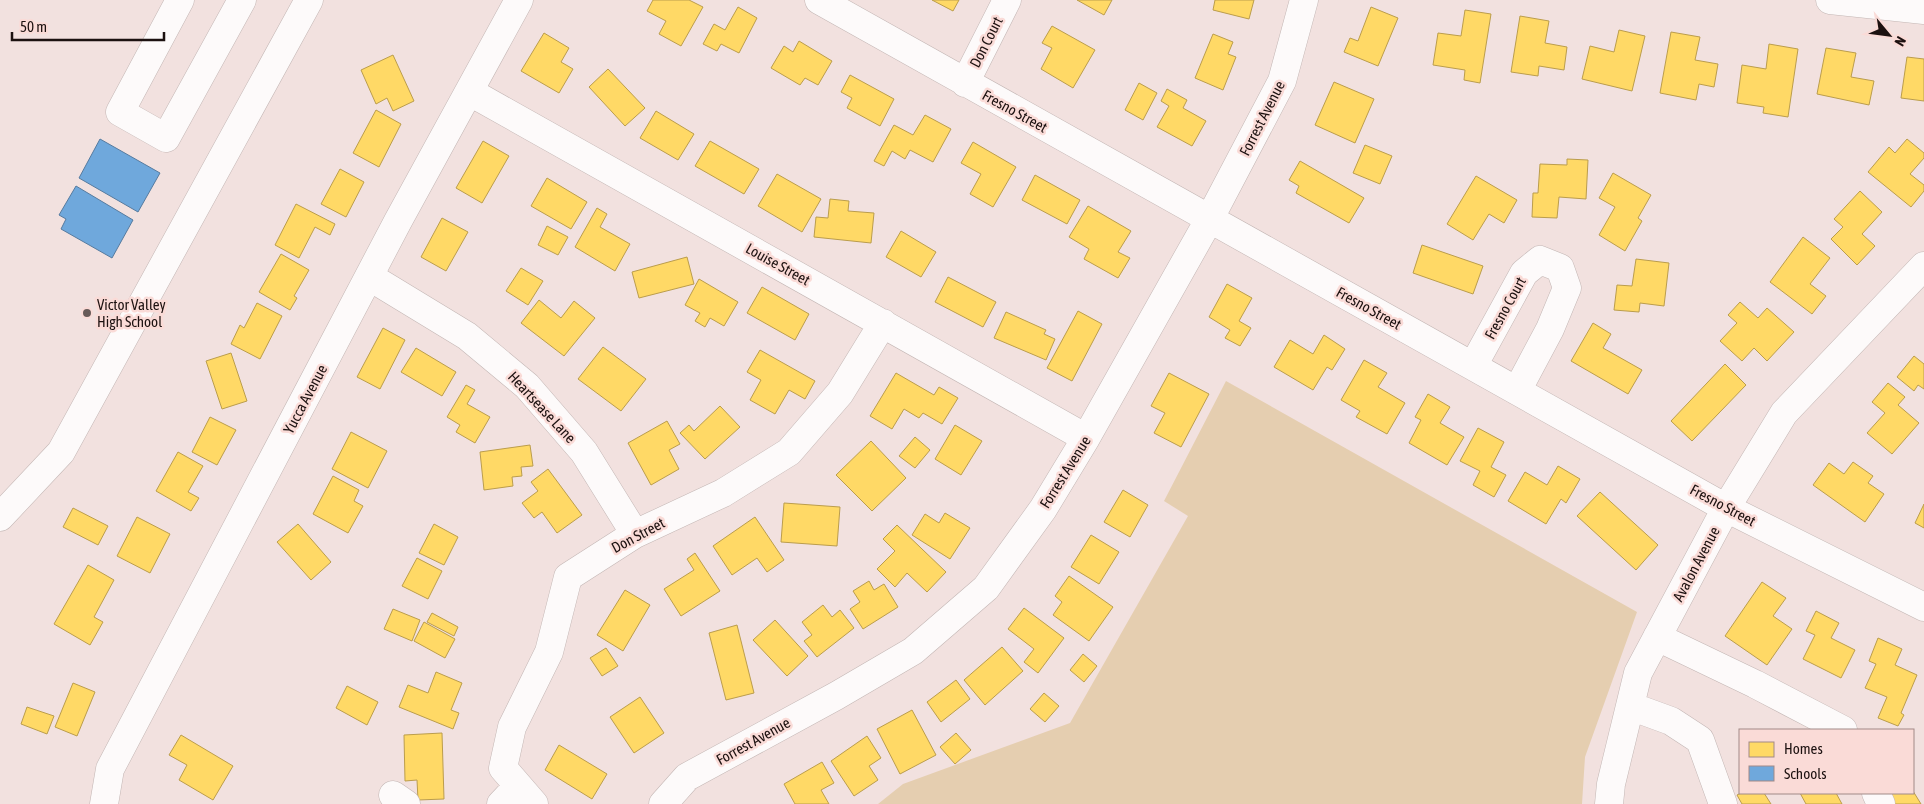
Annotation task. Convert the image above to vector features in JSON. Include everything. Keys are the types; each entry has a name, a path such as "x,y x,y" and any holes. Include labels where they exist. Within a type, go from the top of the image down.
{"street":[{"path":"180,0 120,112 166,138 242,0"},
{"path":"0,517 61,452 309,0"},
{"name":"Yucca Avenue","path":"104,804 110,769 519,0"},
{"name":"Fresno Street","path":"819,0 1726,508 1924,607"},
{"name":"Don Court","path":"965,83 1006,0"},
{"name":"Forrest Avenue","path":"663,804 687,778 913,652 986,588 1043,509 1086,438 1210,218 1282,81 1304,0"},
{"path":"1830,0 1924,10"},
{"name":"Louise Street","path":"470,92 1086,438"},
{"name":"Fresno Court","path":"1473,366 1524,273 1540,260 1560,268 1567,288 1550,329 1517,391"},
{"name":"Avalon Avenue","path":"1609,804 1611,784 1638,673 1726,508 1784,413 1924,266"},
{"name":"Heartsease Lane","path":"370,277 467,336 527,386 584,452 635,534"},
{"name":"Don Street","path":"517,798 503,768 512,727 549,652 568,577 635,534 723,493 789,452 840,393 883,323"},
{"path":"1657,638 1756,684 1841,729"},
{"path":"1630,706 1671,720 1700,740 1723,804"}],"shaded area":[{"path":"1226,381 1637,612 1585,757 1582,804 878,804 903,784 1070,723 1188,516 1164,501"}],"building: Homes":[{"path":"653,0 689,0 703,7 681,46 659,34 666,21 647,11"},
{"path":"932,0 959,0 953,11"},
{"path":"1077,0 1112,0 1104,15"},
{"path":"1215,0 1254,0 1249,19 1213,10"},
{"path":"738,7 757,18 739,53 721,44 717,51 703,44 714,24 725,30"},
{"path":"1371,7 1398,18 1378,66 1344,52 1350,38 1358,41"},
{"path":"1465,10 1491,14 1480,83 1464,80 1465,70 1433,65 1438,33 1461,36"},
{"path":"1520,16 1549,21 1545,43 1567,47 1564,70 1539,66 1538,76 1511,72"},
{"path":"1052,26 1095,50 1073,88 1041,69 1052,48 1042,43"},
{"path":"1619,30 1645,36 1632,91 1582,79 1590,46 1614,52"},
{"path":"1671,32 1700,37 1695,60 1718,64 1714,87 1699,84 1696,100 1660,93"},
{"path":"544,33 569,48 561,62 573,69 559,93 521,71"},
{"path":"1213,34 1233,42 1228,54 1236,57 1223,90 1195,78"},
{"path":"799,41 832,61 818,85 805,78 800,85 771,68 784,46 793,52"},
{"path":"1769,44 1798,49 1788,117 1763,113 1764,107 1737,103 1742,65 1766,69"},
{"path":"1826,48 1856,53 1851,77 1874,81 1869,105 1817,94"},
{"path":"393,55 414,101 393,111 387,98 376,104 361,70"},
{"path":"1907,57 1924,59 1924,101 1901,98"},
{"path":"608,69 645,108 625,126 589,87"},
{"path":"850,75 894,99 880,126 847,108 852,98 841,92"},
{"path":"1334,82 1374,99 1355,143 1315,125"},
{"path":"1139,83 1157,93 1143,120 1125,110"},
{"path":"1167,89 1187,100 1183,108 1206,121 1192,146 1157,127 1169,106 1161,101"},
{"path":"376,110 401,124 379,167 353,153"},
{"path":"656,111 694,134 678,160 640,138"},
{"path":"925,115 951,129 933,162 910,150 905,159 892,151 884,166 874,161 894,125 913,135"},
{"path":"1907,139 1924,153 1924,158 1910,174 1924,185 1924,191 1911,207 1868,172 1889,147 1895,153"},
{"path":"483,141 509,156 482,203 456,188"},
{"path":"710,141 759,169 744,194 695,166"},
{"path":"973,142 1016,167 993,207 970,194 981,174 961,163"},
{"path":"1365,145 1392,156 1380,184 1353,173"},
{"path":"1567,159 1588,160 1586,199 1559,197 1557,218 1532,217 1533,193 1538,193 1540,164 1567,165"},
{"path":"1300,161 1364,198 1349,223 1296,193 1299,186 1289,180"},
{"path":"340,169 364,182 346,217 321,204"},
{"path":"1613,173 1651,195 1638,218 1642,221 1625,251 1599,235 1615,207 1599,198"},
{"path":"777,174 821,199 802,232 758,206"},
{"path":"1035,175 1080,200 1067,224 1022,200"},
{"path":"1476,176 1517,200 1504,223 1489,214 1473,240 1447,224"},
{"path":"547,178 587,202 571,229 531,206"},
{"path":"1860,191 1882,212 1862,234 1875,246 1857,265 1831,239 1843,227 1834,219"},
{"path":"830,199 849,201 848,211 874,213 871,243 814,237 816,217 828,218"},
{"path":"296,204 335,224 330,235 315,227 299,258 275,245"},
{"path":"1088,206 1131,231 1118,252 1130,258 1118,278 1084,259 1089,249 1069,237"},
{"path":"597,208 607,214 600,227 630,244 615,271 575,247"},
{"path":"442,218 468,232 446,271 421,257"},
{"path":"547,226 568,237 558,255 538,245"},
{"path":"901,231 936,252 921,277 886,257"},
{"path":"1803,237 1830,258 1810,284 1826,296 1812,314 1770,282"},
{"path":"1422,245 1483,266 1473,294 1413,273"},
{"path":"281,254 309,270 294,296 297,298 290,310 259,292"},
{"path":"687,257 694,284 639,298 632,272"},
{"path":"1636,259 1669,263 1664,306 1640,303 1639,312 1614,310 1617,285 1632,286"},
{"path":"521,268 543,281 528,305 506,291"},
{"path":"948,277 996,302 983,327 935,302"},
{"path":"699,279 738,302 724,326 710,318 705,327 695,321 700,313 685,305"},
{"path":"1227,284 1252,298 1239,321 1251,328 1240,346 1225,338 1230,330 1209,317"},
{"path":"762,287 809,314 795,340 747,313"},
{"path":"539,300 561,318 574,301 595,318 564,356 521,323"},
{"path":"1740,302 1758,318 1767,308 1794,332 1767,361 1754,348 1742,361 1720,341 1737,323 1728,315"},
{"path":"257,303 282,316 260,359 231,344 240,325 244,328"},
{"path":"1078,311 1102,324 1072,381 1047,368"},
{"path":"1006,312 1046,330 1044,334 1055,339 1046,360 994,338"},
{"path":"1593,323 1611,334 1603,348 1642,370 1628,394 1571,361"},
{"path":"383,328 405,340 380,389 357,377"},
{"path":"1324,335 1345,349 1332,370 1327,367 1313,390 1274,367 1290,340 1313,354"},
{"path":"603,347 646,379 621,411 578,379"},
{"path":"416,348 456,372 442,396 401,372"},
{"path":"760,350 815,381 805,399 789,390 775,414 750,400 761,380 747,372"},
{"path":"231,353 247,401 222,409 206,361"},
{"path":"1914,356 1924,364 1924,389 1918,385 1914,391 1897,377"},
{"path":"1364,360 1387,373 1378,387 1405,403 1387,434 1356,417 1360,411 1341,400"},
{"path":"1725,364 1746,385 1692,441 1671,421"},
{"path":"896,373 934,395 939,387 958,398 942,424 923,413 919,418 904,409 892,429 870,416"},
{"path":"1169,373 1209,394 1181,447 1154,433 1165,413 1151,406"},
{"path":"1888,383 1905,397 1898,405 1919,423 1892,454 1867,433 1885,413 1872,402"},
{"path":"466,385 475,390 467,404 490,417 475,443 456,432 460,425 447,417"},
{"path":"1428,394 1450,407 1440,423 1464,437 1447,465 1409,443 1421,420 1415,417"},
{"path":"720,406 740,427 705,459 680,433 689,425 694,431"},
{"path":"210,417 236,430 217,465 192,452"},
{"path":"667,421 680,444 669,450 679,469 651,485 628,443"},
{"path":"955,425 982,441 961,475 935,459"},
{"path":"1478,428 1504,442 1491,467 1506,475 1494,497 1473,485 1480,471 1460,461"},
{"path":"351,432 387,451 368,488 332,469"},
{"path":"915,437 930,450 915,468 899,456"},
{"path":"871,441 906,478 872,511 836,475"},
{"path":"530,445 533,466 521,467 522,476 512,477 513,486 484,490 480,452"},
{"path":"178,452 203,466 188,492 199,498 191,511 156,491"},
{"path":"1853,462 1873,476 1868,483 1884,494 1865,522 1813,485 1829,463 1844,474"},
{"path":"1558,466 1580,479 1566,503 1561,499 1546,524 1508,501 1525,472 1547,485"},
{"path":"548,469 582,515 557,533 542,512 534,518 522,503 538,491 531,482"},
{"path":"333,476 359,490 354,501 363,506 348,533 313,514"},
{"path":"1123,490 1148,505 1130,537 1104,522"},
{"path":"1600,492 1658,545 1636,570 1577,516"},
{"path":"784,503 840,507 837,546 781,542"},
{"path":"1924,504 1924,528 1915,523"},
{"path":"73,508 108,526 98,545 63,527"},
{"path":"945,513 970,528 950,559 912,535 925,514 939,523"},
{"path":"137,517 170,534 150,573 117,556"},
{"path":"755,517 784,560 767,572 757,558 732,575 713,546"},
{"path":"298,524 331,562 311,580 277,542"},
{"path":"434,524 458,537 444,565 419,553"},
{"path":"897,525 946,572 927,592 907,573 895,587 877,569 895,551 883,539"},
{"path":"1091,535 1119,552 1099,584 1071,567"},
{"path":"695,553 720,591 681,616 664,589 694,570 687,559"},
{"path":"417,558 442,571 428,599 402,586"},
{"path":"88,565 114,580 94,617 103,622 90,645 54,624"},
{"path":"1069,576 1113,607 1089,641 1053,615 1062,602 1055,596"},
{"path":"869,581 874,590 884,584 898,607 863,629 850,609 860,602 853,591"},
{"path":"1762,582 1786,598 1773,616 1792,629 1767,665 1725,636"},
{"path":"625,590 650,605 623,651 597,635"},
{"path":"823,605 832,617 840,610 854,628 817,657 804,641 812,635 802,622"},
{"path":"1024,608 1064,638 1038,673 1024,662 1034,649 1008,629"},
{"path":"393,609 420,620 412,641 384,629"},
{"path":"1816,611 1839,623 1831,638 1855,650 1841,678 1803,659 1815,635 1806,631"},
{"path":"432,613 458,627 454,636 427,622"},
{"path":"775,620 808,656 787,676 753,640"},
{"path":"424,622 455,639 445,658 414,641"},
{"path":"737,625 754,693 726,700 709,633"},
{"path":"1878,638 1902,649 1895,665 1917,675 1901,713 1904,715 1898,726 1878,718 1887,697 1865,688 1876,664 1869,661"},
{"path":"1002,647 1023,671 985,705 964,680"},
{"path":"606,648 618,666 602,676 590,658"},
{"path":"1083,654 1097,666 1084,682 1070,670"},
{"path":"436,672 462,683 451,710 459,713 453,729 399,707 408,685 428,693"},
{"path":"956,680 970,699 941,722 927,702"},
{"path":"73,683 95,692 77,736 55,727"},
{"path":"347,686 378,702 367,725 336,708"},
{"path":"1044,693 1059,706 1045,722 1030,709"},
{"path":"640,697 664,733 634,753 610,717"},
{"path":"27,707 54,716 47,734 21,724"},
{"path":"912,710 936,755 900,774 877,729"},
{"path":"442,733 444,799 418,800 417,780 405,781 404,735"},
{"path":"956,733 971,750 955,764 940,747"},
{"path":"181,735 233,766 213,800 179,780 187,765 169,755"},
{"path":"867,736 881,758 869,766 878,780 854,796 831,761"},
{"path":"559,745 607,774 592,799 545,770"},
{"path":"822,762 834,783 821,790 829,804 795,804 784,784"},
{"path":"1914,793 1921,804 1877,804 1870,794"},
{"path":"1765,794 1771,804 1742,804 1737,795"},
{"path":"1801,794 1837,794 1842,804 1806,804"}],"building: Schools":[{"path":"100,139 160,173 138,212 79,178"},
{"path":"76,186 133,220 112,258 61,229 66,219 59,215"}],"place":[{"name":"Victor Valley High School","path":"87,313"}]}
